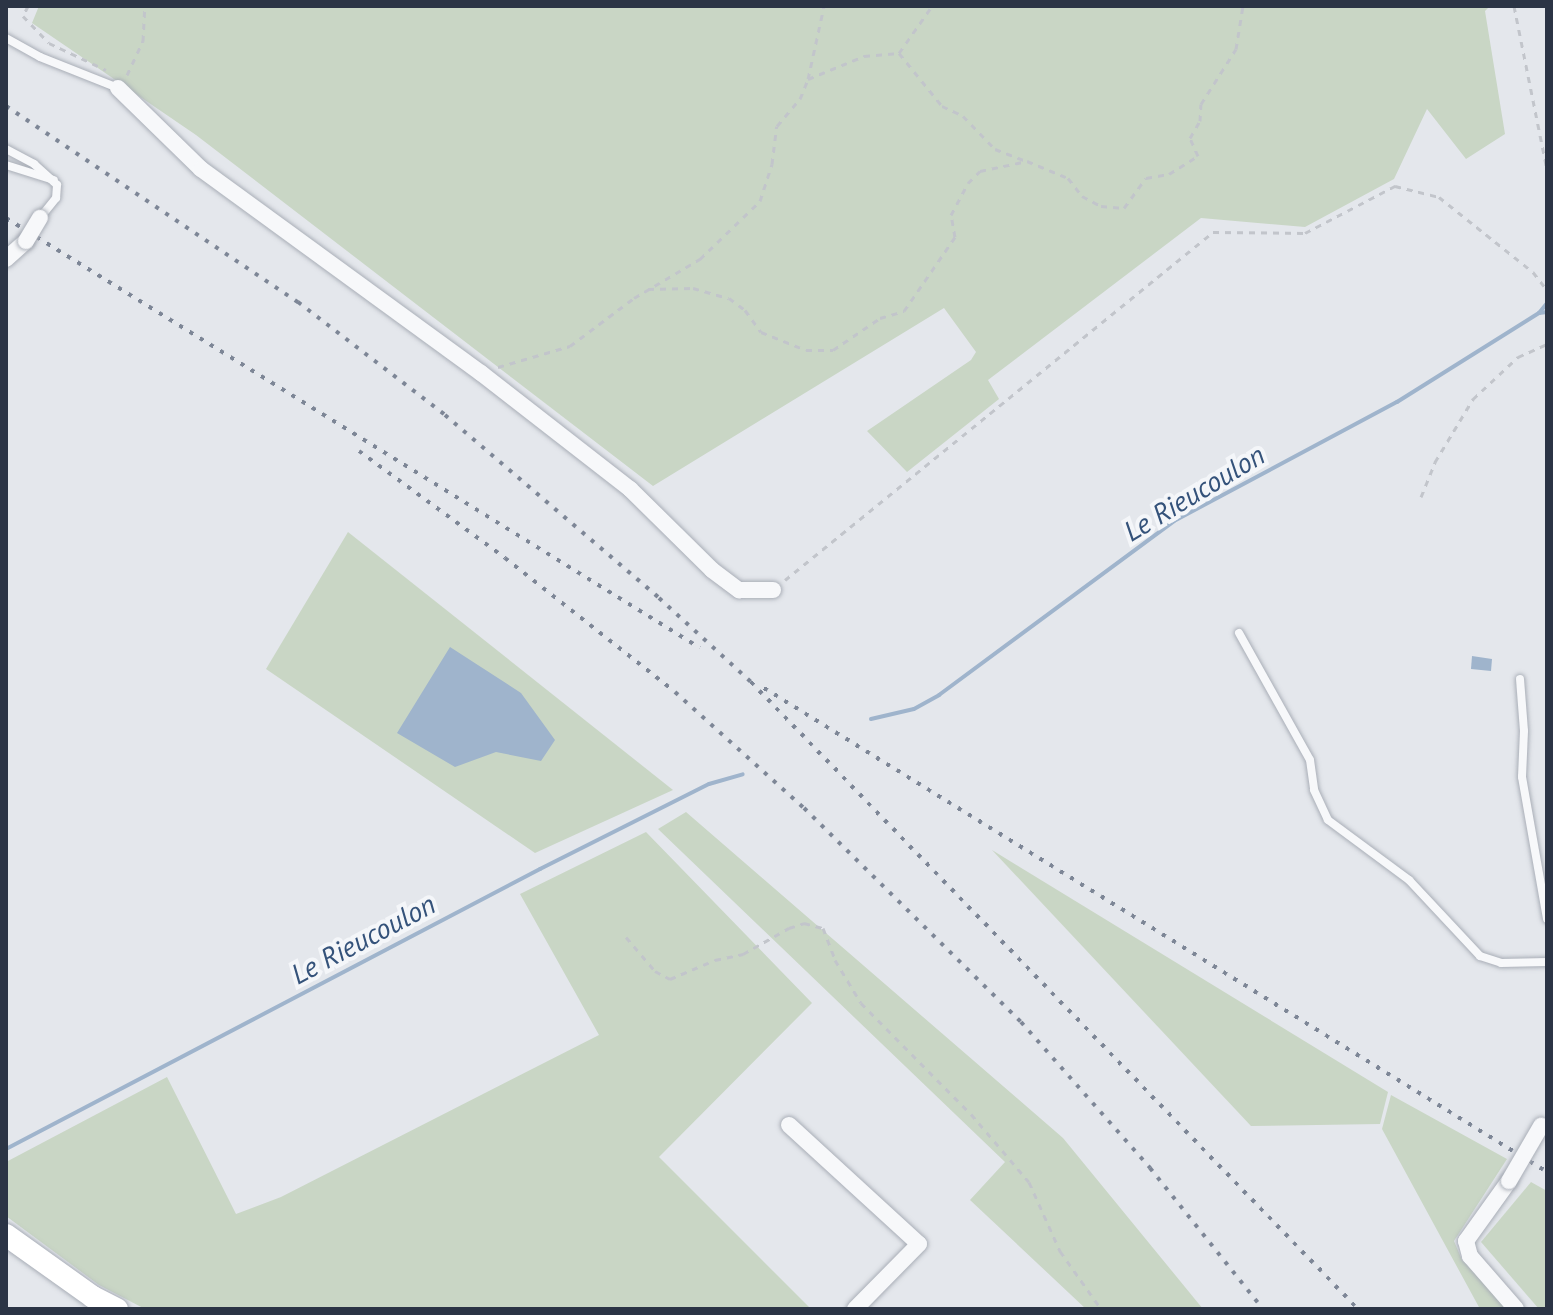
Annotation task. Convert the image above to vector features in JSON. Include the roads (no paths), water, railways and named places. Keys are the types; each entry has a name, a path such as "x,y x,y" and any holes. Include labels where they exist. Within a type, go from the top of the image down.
{"street":[{"path":"121,84 201,169 481,373 630,489 739,590 773,590"},
{"path":"6,259 26,241 40,218"},
{"path":"1516,1309 1470,1256 1466,1241 1509,1181 1544,1124"},
{"path":"789,1125 919,1244 855,1309"},
{"path":"6,1235 93,1297 117,1309"}],"lane":[{"path":"6,38 40,57 121,84"},
{"path":"6,149 55,181"},
{"path":"6,165 55,181"},
{"path":"40,218 56,198 55,181"},
{"path":"1239,633 1310,760 1314,790 1328,820 1409,880 1480,956 1501,963 1547,962"},
{"path":"1520,679 1524,731 1522,777 1547,919"}],"water":[{"path":"450,647 521,693 555,740 541,761 496,752 455,767 397,733"},
{"path":"1472,656 1492,659 1491,671 1471,669"}],"waterway":[{"path":"1539,313 1547,303"},
{"name":"Le Rieucoulon","path":"871,719 914,709 939,695 1174,521 1397,402 1539,313 1547,312"},
{"name":"Le Rieucoulon","path":"6,1149 540,869 709,784 743,774"}],"railway":[{"path":"6,106 298,302 445,415 659,598 751,682 1358,1309"},
{"path":"6,218 700,648"},
{"path":"359,451 505,558 675,692 804,808 1021,1022 1150,1168 1263,1309"},
{"path":"764,688 1547,1172"}]}
